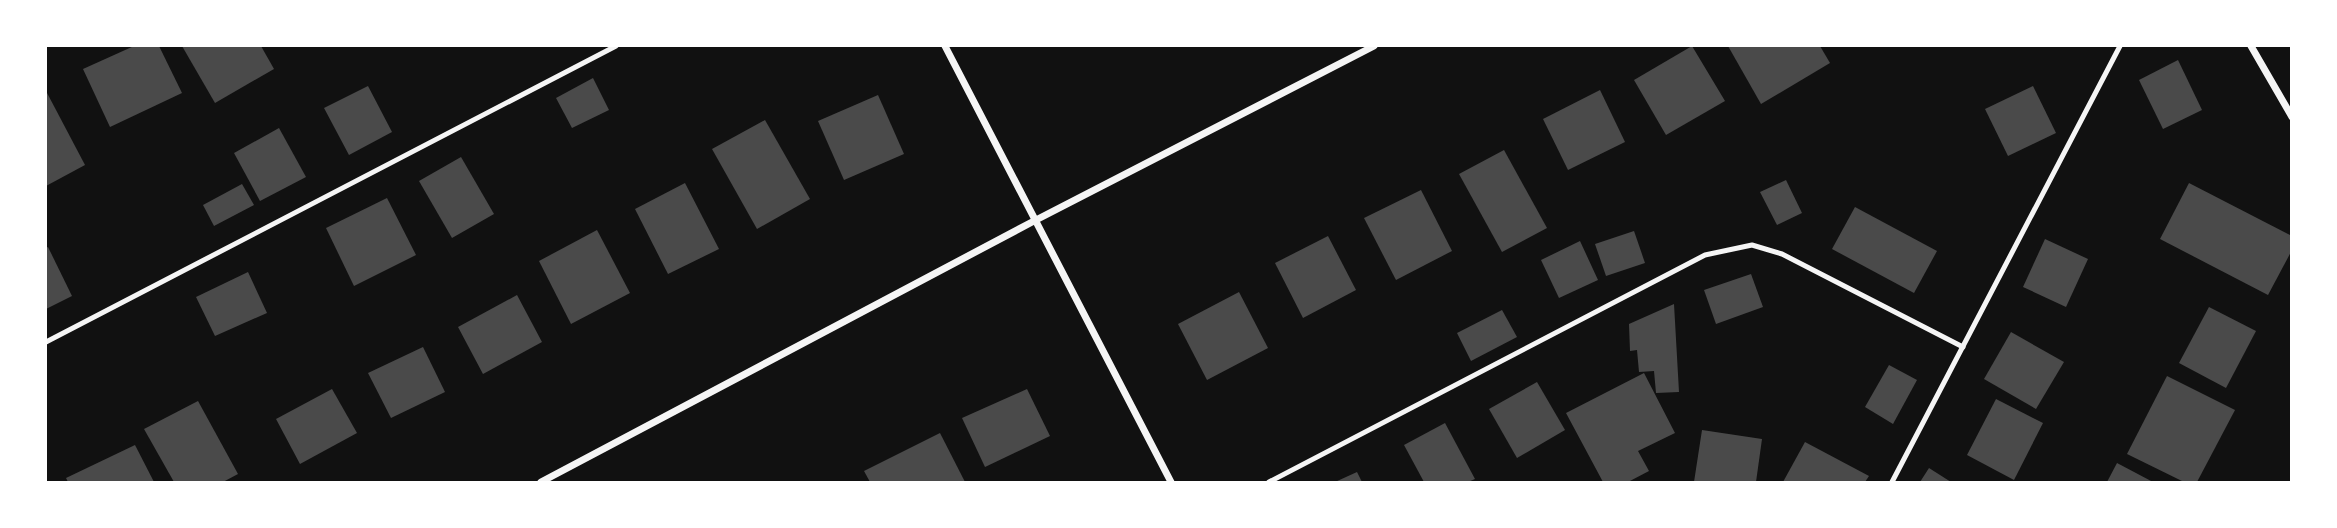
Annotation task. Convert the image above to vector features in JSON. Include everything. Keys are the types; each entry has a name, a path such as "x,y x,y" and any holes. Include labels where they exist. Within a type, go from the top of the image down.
{"street":[{"path":"945,46 1171,482"},
{"path":"541,482 1034,221 1374,46"},
{"path":"2251,46 2291,117"}],"lane":[{"path":"46,342 616,46"},
{"path":"1892,482 2120,46"},
{"path":"1269,482 1705,255 1752,245 1782,254 1963,347"}],"building":[{"path":"134,46 159,46 182,93 110,127 83,69"},
{"path":"182,46 261,46 274,69 215,103"},
{"path":"1692,46 1725,101 1666,135 1634,80"},
{"path":"1728,46 1820,46 1830,63 1761,104"},
{"path":"2178,60 2202,110 2163,129 2139,80"},
{"path":"593,78 609,110 572,128 556,98"},
{"path":"368,86 392,132 349,155 324,108"},
{"path":"2033,86 2056,133 2008,156 1985,109"},
{"path":"1600,90 1625,142 1568,170 1543,119"},
{"path":"46,91 85,165 46,186"},
{"path":"878,95 904,154 844,180 818,121"},
{"path":"765,120 810,199 757,229 712,149"},
{"path":"279,128 306,177 260,201 234,153"},
{"path":"1504,150 1547,228 1502,252 1459,174"},
{"path":"461,157 494,214 452,238 419,181"},
{"path":"1786,180 1802,213 1777,225 1760,192"},
{"path":"685,183 719,249 668,274 635,209"},
{"path":"2189,183 2292,236 2292,250 2268,295 2160,239"},
{"path":"242,184 254,205 214,226 203,205"},
{"path":"1421,190 1452,251 1396,280 1364,218"},
{"path":"387,198 416,255 354,286 326,228"},
{"path":"1855,207 1937,251 1914,293 1832,249"},
{"path":"597,230 630,293 571,324 539,261"},
{"path":"1634,231 1645,263 1606,276 1595,244"},
{"path":"1328,236 1356,290 1303,318 1275,263"},
{"path":"2045,239 2088,259 2066,307 2023,287"},
{"path":"1580,241 1598,280 1559,298 1541,260"},
{"path":"48,247 72,296 46,309 46,248"},
{"path":"248,272 267,313 215,336 196,297"},
{"path":"1751,274 1763,307 1716,324 1704,290"},
{"path":"1239,292 1268,348 1207,380 1178,324"},
{"path":"517,295 542,342 483,374 458,327"},
{"path":"1674,304 1679,392 1656,393 1654,371 1639,372 1637,350 1630,351 1629,324"},
{"path":"2209,307 2256,331 2226,388 2179,363"},
{"path":"1502,310 1517,337 1471,361 1457,333"},
{"path":"2011,332 2064,362 2036,409 1984,379"},
{"path":"423,347 445,392 391,418 368,373"},
{"path":"1889,365 1917,380 1893,424 1865,407"},
{"path":"1644,373 1675,433 1638,451 1649,471 1628,482 1603,482 1566,413"},
{"path":"2167,376 2235,410 2197,482 2184,482 2127,454"},
{"path":"1537,382 1565,430 1517,458 1489,409"},
{"path":"332,389 357,433 300,464 276,419"},
{"path":"1027,389 1050,436 985,467 962,418"},
{"path":"1996,399 2043,423 2014,480 1967,455"},
{"path":"198,401 238,474 223,482 174,482 144,429"},
{"path":"1445,423 1475,479 1468,482 1424,482 1404,445"},
{"path":"1702,430 1762,439 1756,482 1694,482"},
{"path":"940,433 965,482 870,482 864,471"},
{"path":"1805,442 1869,476 1865,482 1783,482"},
{"path":"135,445 154,482 68,482 66,478"},
{"path":"2117,463 2153,482 2107,482"},
{"path":"1929,468 1951,482 1920,482"},
{"path":"1357,472 1362,482 1335,482"}]}
